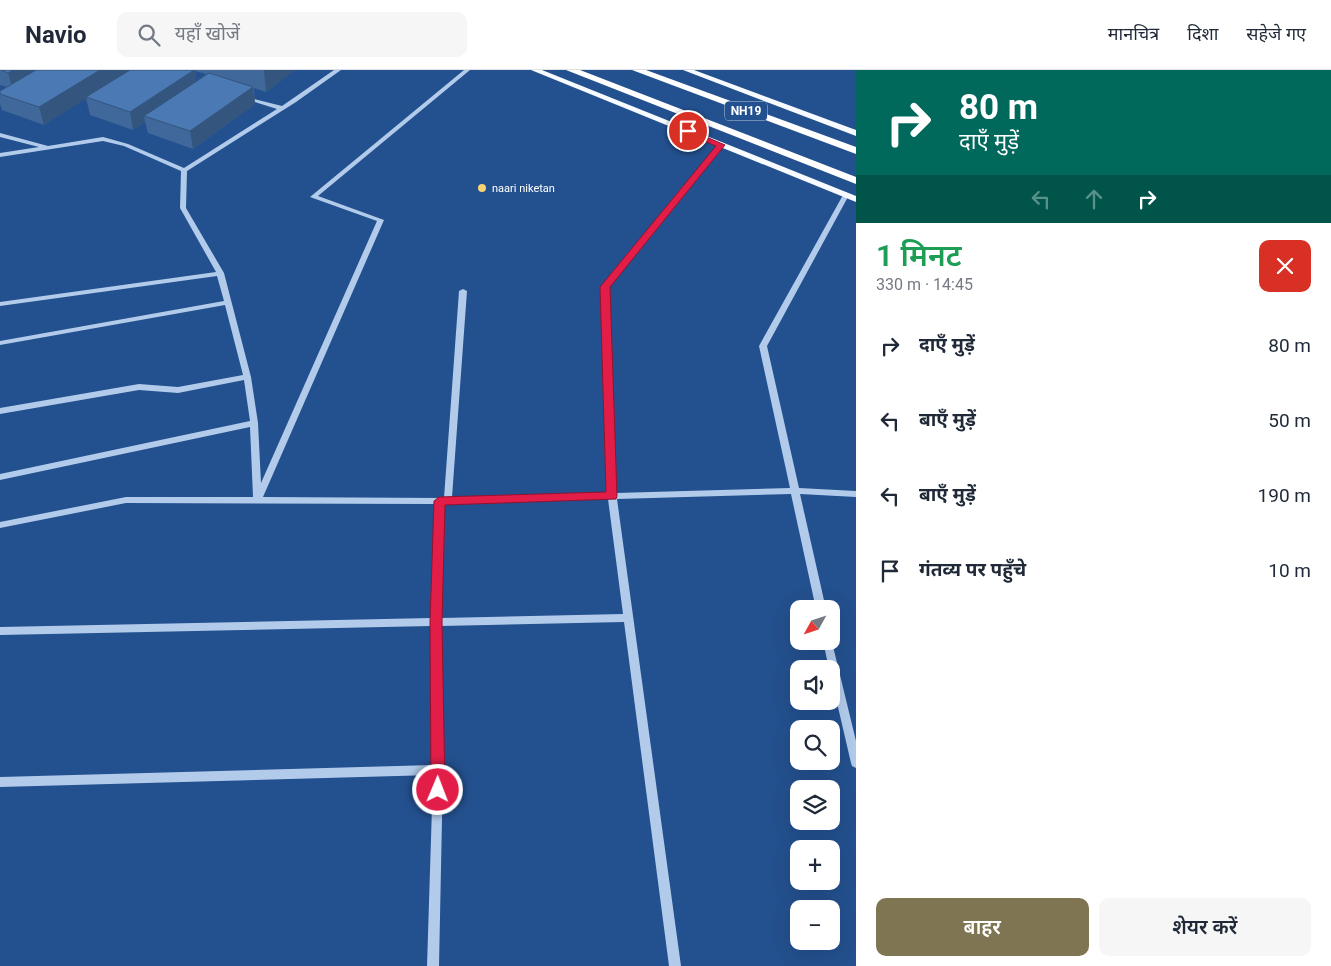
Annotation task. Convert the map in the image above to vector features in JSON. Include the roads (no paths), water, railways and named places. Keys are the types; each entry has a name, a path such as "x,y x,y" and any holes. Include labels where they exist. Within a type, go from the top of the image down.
{"highway":[{"name":"NH19","path":"571,70 856,181"},
{"name":"NH19","path":"637,70 856,151"}],"main road":[{"path":"535,70 856,199"},
{"path":"687,70 856,133"}],"street":[{"path":"257,501 381,220 313,197 467,70"},
{"path":"184,170 281,108 333,72"},
{"path":"236,94 281,108"},
{"path":"0,135 49,148"},
{"path":"0,156 103,139 126,145 184,170"},
{"path":"675,966 612,496 605,287 721,145"},
{"path":"184,170 183,208 220,273 247,377 254,422 257,501"},
{"path":"819,600 762,346 846,195"},
{"path":"0,304 220,273"},
{"path":"433,966 438,770 436,622 444,500 463,291"},
{"path":"0,343 228,302"},
{"path":"0,411 138,387 178,390 247,377"},
{"path":"0,477 254,422"},
{"path":"0,525 126,500 444,500 794,491 856,494"},
{"path":"0,631 628,618"},
{"path":"830,650 856,763"},
{"path":"0,782 438,770"}],"place":[{"name":"naari niketan","path":"482,188"}]}
